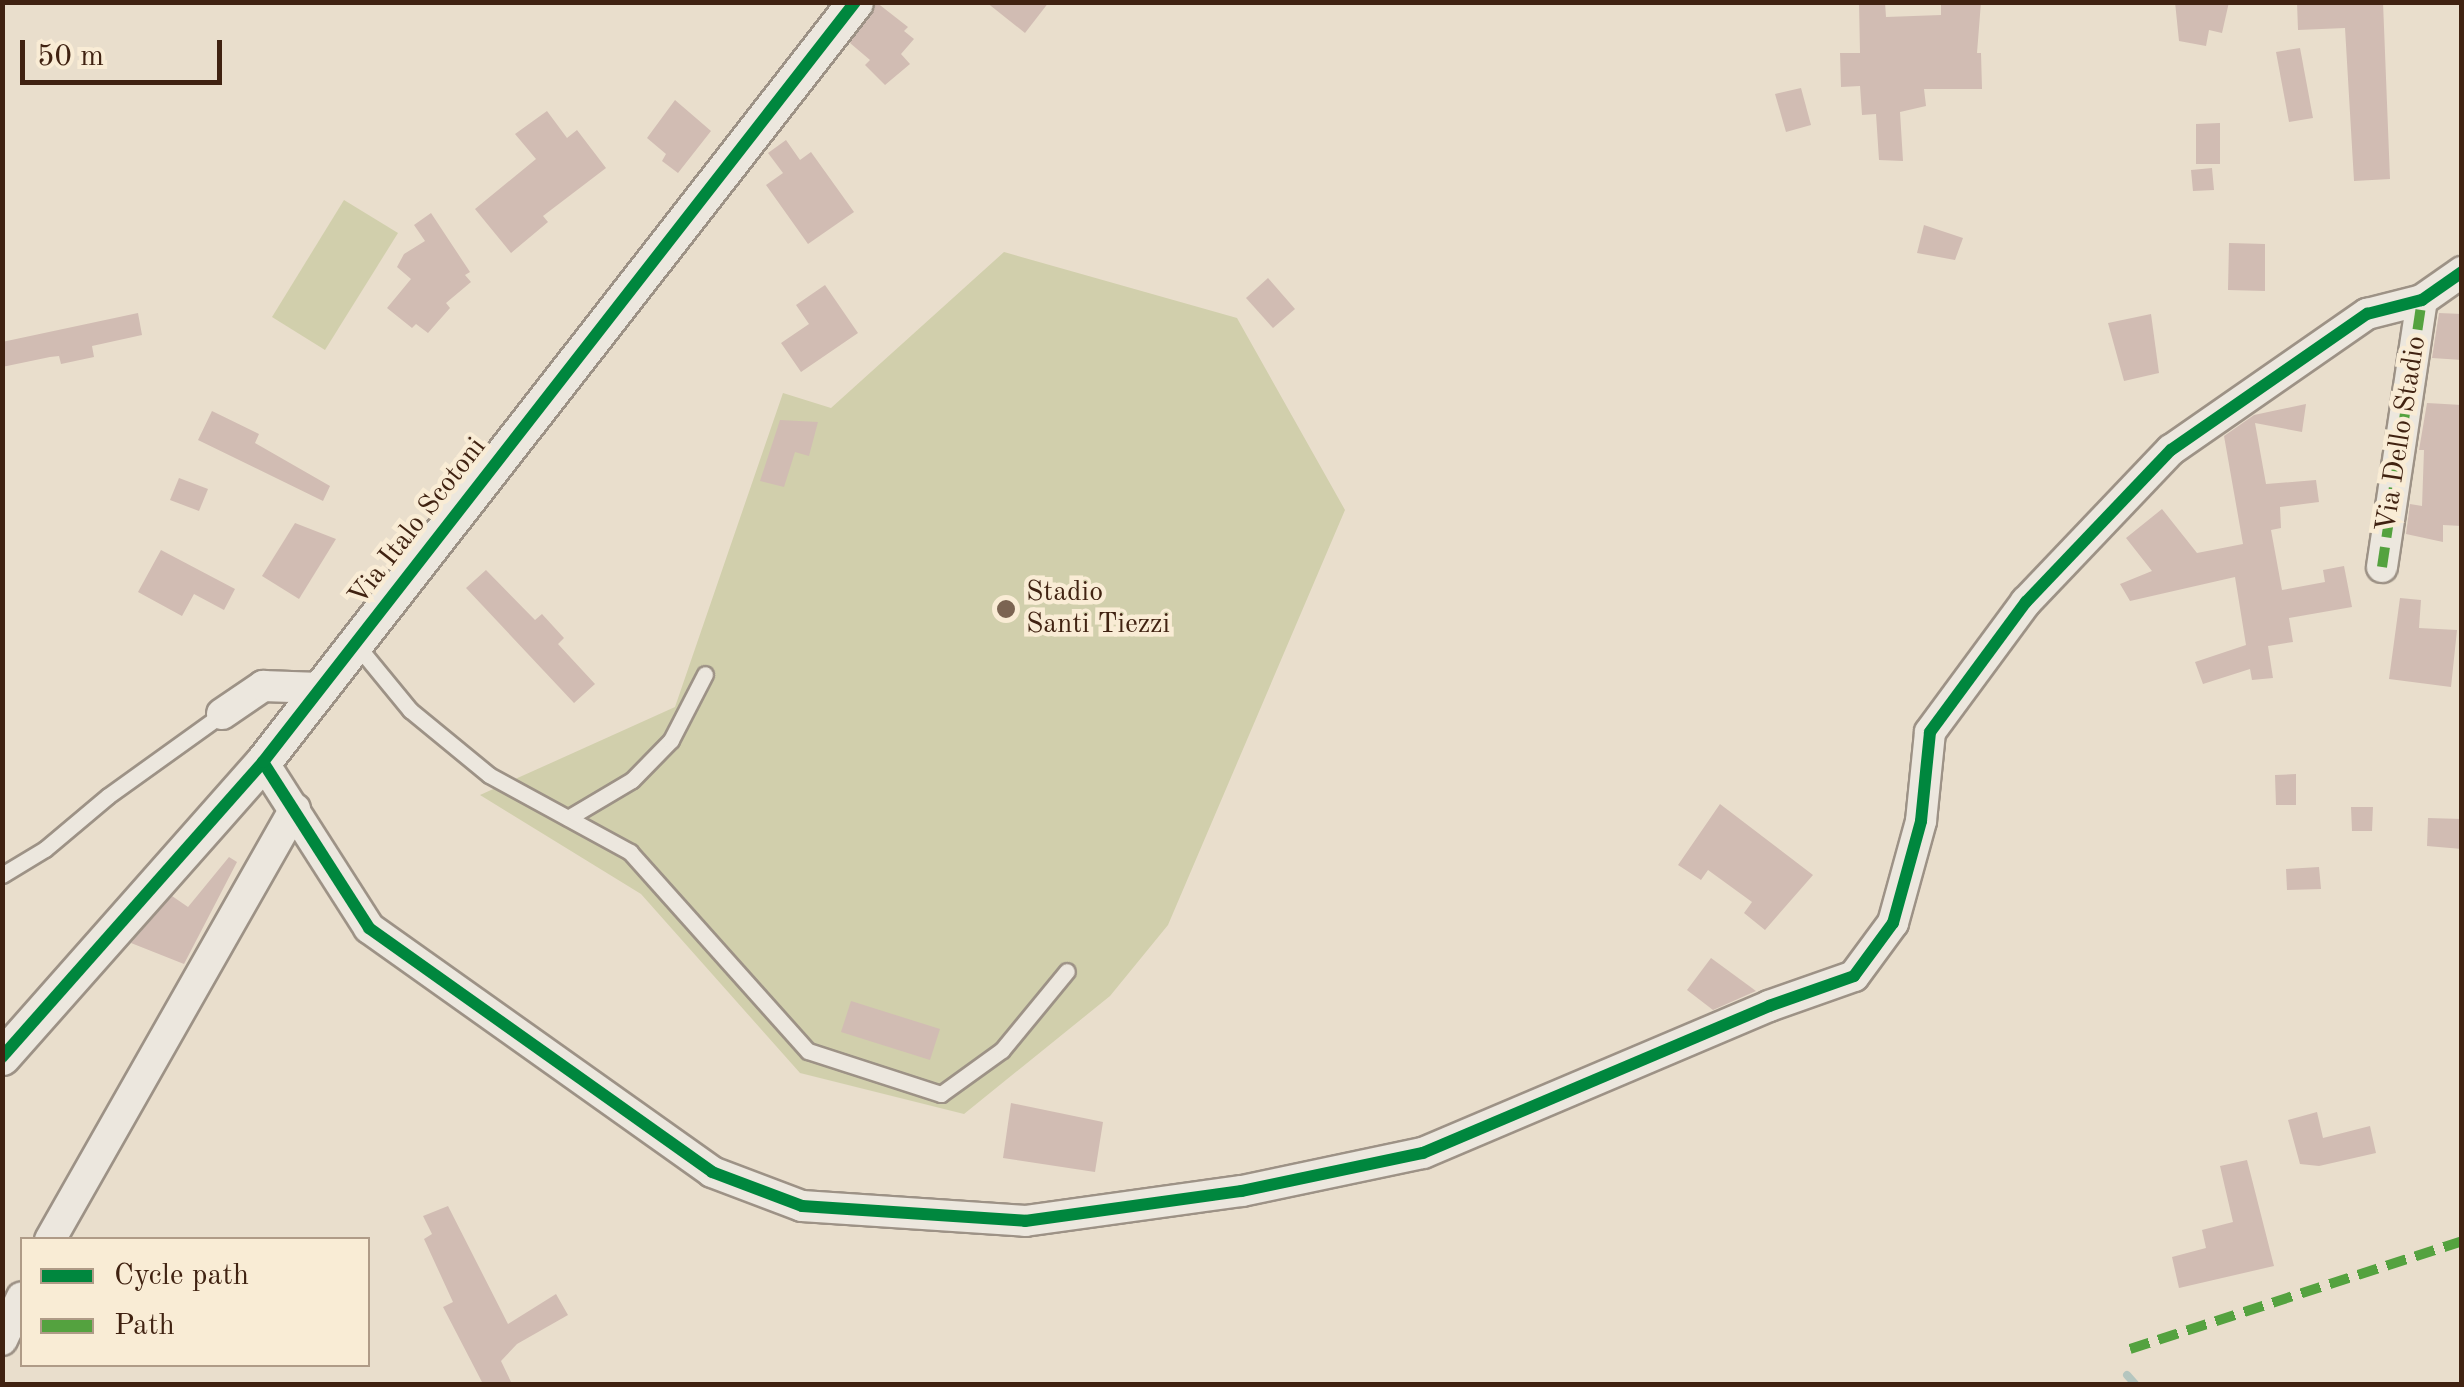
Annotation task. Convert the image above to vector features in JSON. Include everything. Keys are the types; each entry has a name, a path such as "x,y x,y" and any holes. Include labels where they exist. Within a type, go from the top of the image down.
{"street":[{"name":"Via Italo Scotoni","path":"2,1056 263,762 855,2"},
{"path":"263,762 369,928 712,1172 802,1206 1025,1221 1242,1191 1422,1153 1769,1006 1854,976 1892,922 1921,822 1930,732 2026,602 2170,450 2367,314 2422,300 2462,272"},
{"name":"Via Dello Stadio","path":"2382,567 2422,300"},
{"path":"222,714 262,686 320,688"},
{"path":"52,1237 295,809"},
{"path":"2,1340 20,1302"}],"lane":[{"path":"355,643 410,710 489,774 630,852 808,1051 942,1094 1002,1050 1067,972"},
{"path":"568,818 632,780 671,740 706,674"},
{"path":"2,876 45,849 108,796 222,714"}],"shaded area":[{"path":"344,200 398,233 325,350 272,317"},
{"name":"Stadio Santi Tiezzi","path":"1004,252 1237,318 1345,510 1168,925 1110,996 964,1114 800,1073 641,894 480,795 675,707 783,393 831,408"}],"building":[{"path":"876,2 908,27 904,31 914,39 901,54 910,64 885,85 865,65 870,60 850,43"},
{"path":"986,2 1049,2 1025,33"},
{"path":"1859,2 1885,2 1886,17 1941,15 1941,2 1981,2 1977,53 1981,53 1982,89 1924,89 1926,106 1900,112 1903,161 1879,160 1876,114 1862,115 1860,86 1841,87 1840,53 1860,53"},
{"path":"2175,2 2229,2 2222,33 2209,30 2206,46 2179,41"},
{"path":"2297,2 2383,2 2390,179 2354,181 2345,28 2298,30"},
{"path":"2300,48 2313,118 2289,122 2276,52"},
{"path":"1801,88 1811,125 1786,132 1775,94"},
{"path":"675,100 711,131 678,173 662,161 666,154 647,138"},
{"path":"547,111 567,138 577,130 606,168 543,216 548,222 511,253 475,209 536,159 515,134"},
{"path":"2220,123 2220,164 2196,164 2196,124"},
{"path":"786,140 800,160 811,152 854,212 808,244 766,185 783,173 768,153"},
{"path":"2212,168 2214,190 2193,191 2191,170"},
{"path":"431,213 470,272 465,275 471,282 446,303 450,308 428,333 416,324 412,328 387,308 411,279 397,267 404,254 425,241 414,225"},
{"path":"1924,225 1963,238 1955,260 1917,253"},
{"path":"2229,243 2265,244 2265,291 2228,290"},
{"path":"1268,278 1295,309 1273,328 1246,298"},
{"path":"825,285 858,333 801,372 781,343 809,324 796,305"},
{"path":"138,313 142,335 92,346 94,357 61,364 59,356 2,367 2,342"},
{"path":"2439,313 2462,314 2462,360 2432,358"},
{"path":"2151,314 2159,373 2124,381 2108,323"},
{"path":"2427,403 2462,405 2462,526 2443,525 2443,542 2406,534 2410,504 2422,506 2424,450 2419,450"},
{"path":"2306,404 2302,432 2255,423 2266,484 2316,480 2319,502 2280,507 2281,528 2271,530 2282,590 2325,582 2323,570 2344,566 2352,607 2289,618 2293,642 2268,646 2273,678 2252,680 2250,669 2203,684 2195,662 2246,645 2235,577 2130,601 2120,584 2152,571 2126,538 2162,509 2197,553 2243,544 2224,436 2254,415"},
{"path":"212,411 259,434 255,443 330,486 323,501 198,440"},
{"path":"780,420 818,422 809,456 795,452 784,487 760,481"},
{"path":"179,478 208,489 199,511 170,500"},
{"path":"295,523 336,539 299,599 262,576"},
{"path":"161,550 235,589 224,610 194,594 182,616 138,592"},
{"path":"486,570 535,620 542,614 564,638 558,644 595,684 574,703 466,588"},
{"path":"2400,598 2421,600 2419,628 2457,630 2451,687 2389,679"},
{"path":"2296,774 2296,805 2276,805 2275,775"},
{"path":"1720,804 1813,875 1765,930 1744,913 1752,902 1708,870 1701,880 1678,865"},
{"path":"2351,807 2373,807 2372,831 2352,831"},
{"path":"2428,818 2462,819 2462,849 2427,846"},
{"path":"229,857 237,862 184,964 131,943 172,896 188,907"},
{"path":"2319,867 2321,889 2287,890 2286,869"},
{"path":"1711,958 1756,991 1713,1010 1687,990"},
{"path":"851,1001 940,1029 930,1060 841,1032"},
{"path":"1011,1103 1103,1122 1095,1172 1003,1158"},
{"path":"2317,1112 2323,1138 2370,1126 2376,1153 2319,1166 2300,1164 2288,1120"},
{"path":"2247,1160 2274,1266 2179,1288 2172,1257 2206,1248 2202,1230 2233,1222 2220,1166"},
{"path":"448,1206 508,1324 556,1294 568,1315 517,1344 501,1361 512,1384 483,1384 443,1307 453,1302 424,1239 432,1234 423,1216"}],"waterway":[{"path":"2127,1375 2135,1384"}],"marked path":[{"path":"2382,567 2422,300"},
{"path":"2130,1349 2462,1241"}],"cycle path":[{"path":"2,1057 263,762 855,2"},
{"path":"263,762 369,928 712,1172 802,1206 1025,1221 1242,1191 1423,1153 1769,1006 1854,976 1893,923 1921,821 1930,732 2026,602 2171,450 2367,314 2422,300 2462,272"}],"place":[{"name":"Stadio Santi Tiezzi","path":"1006,609"}]}
